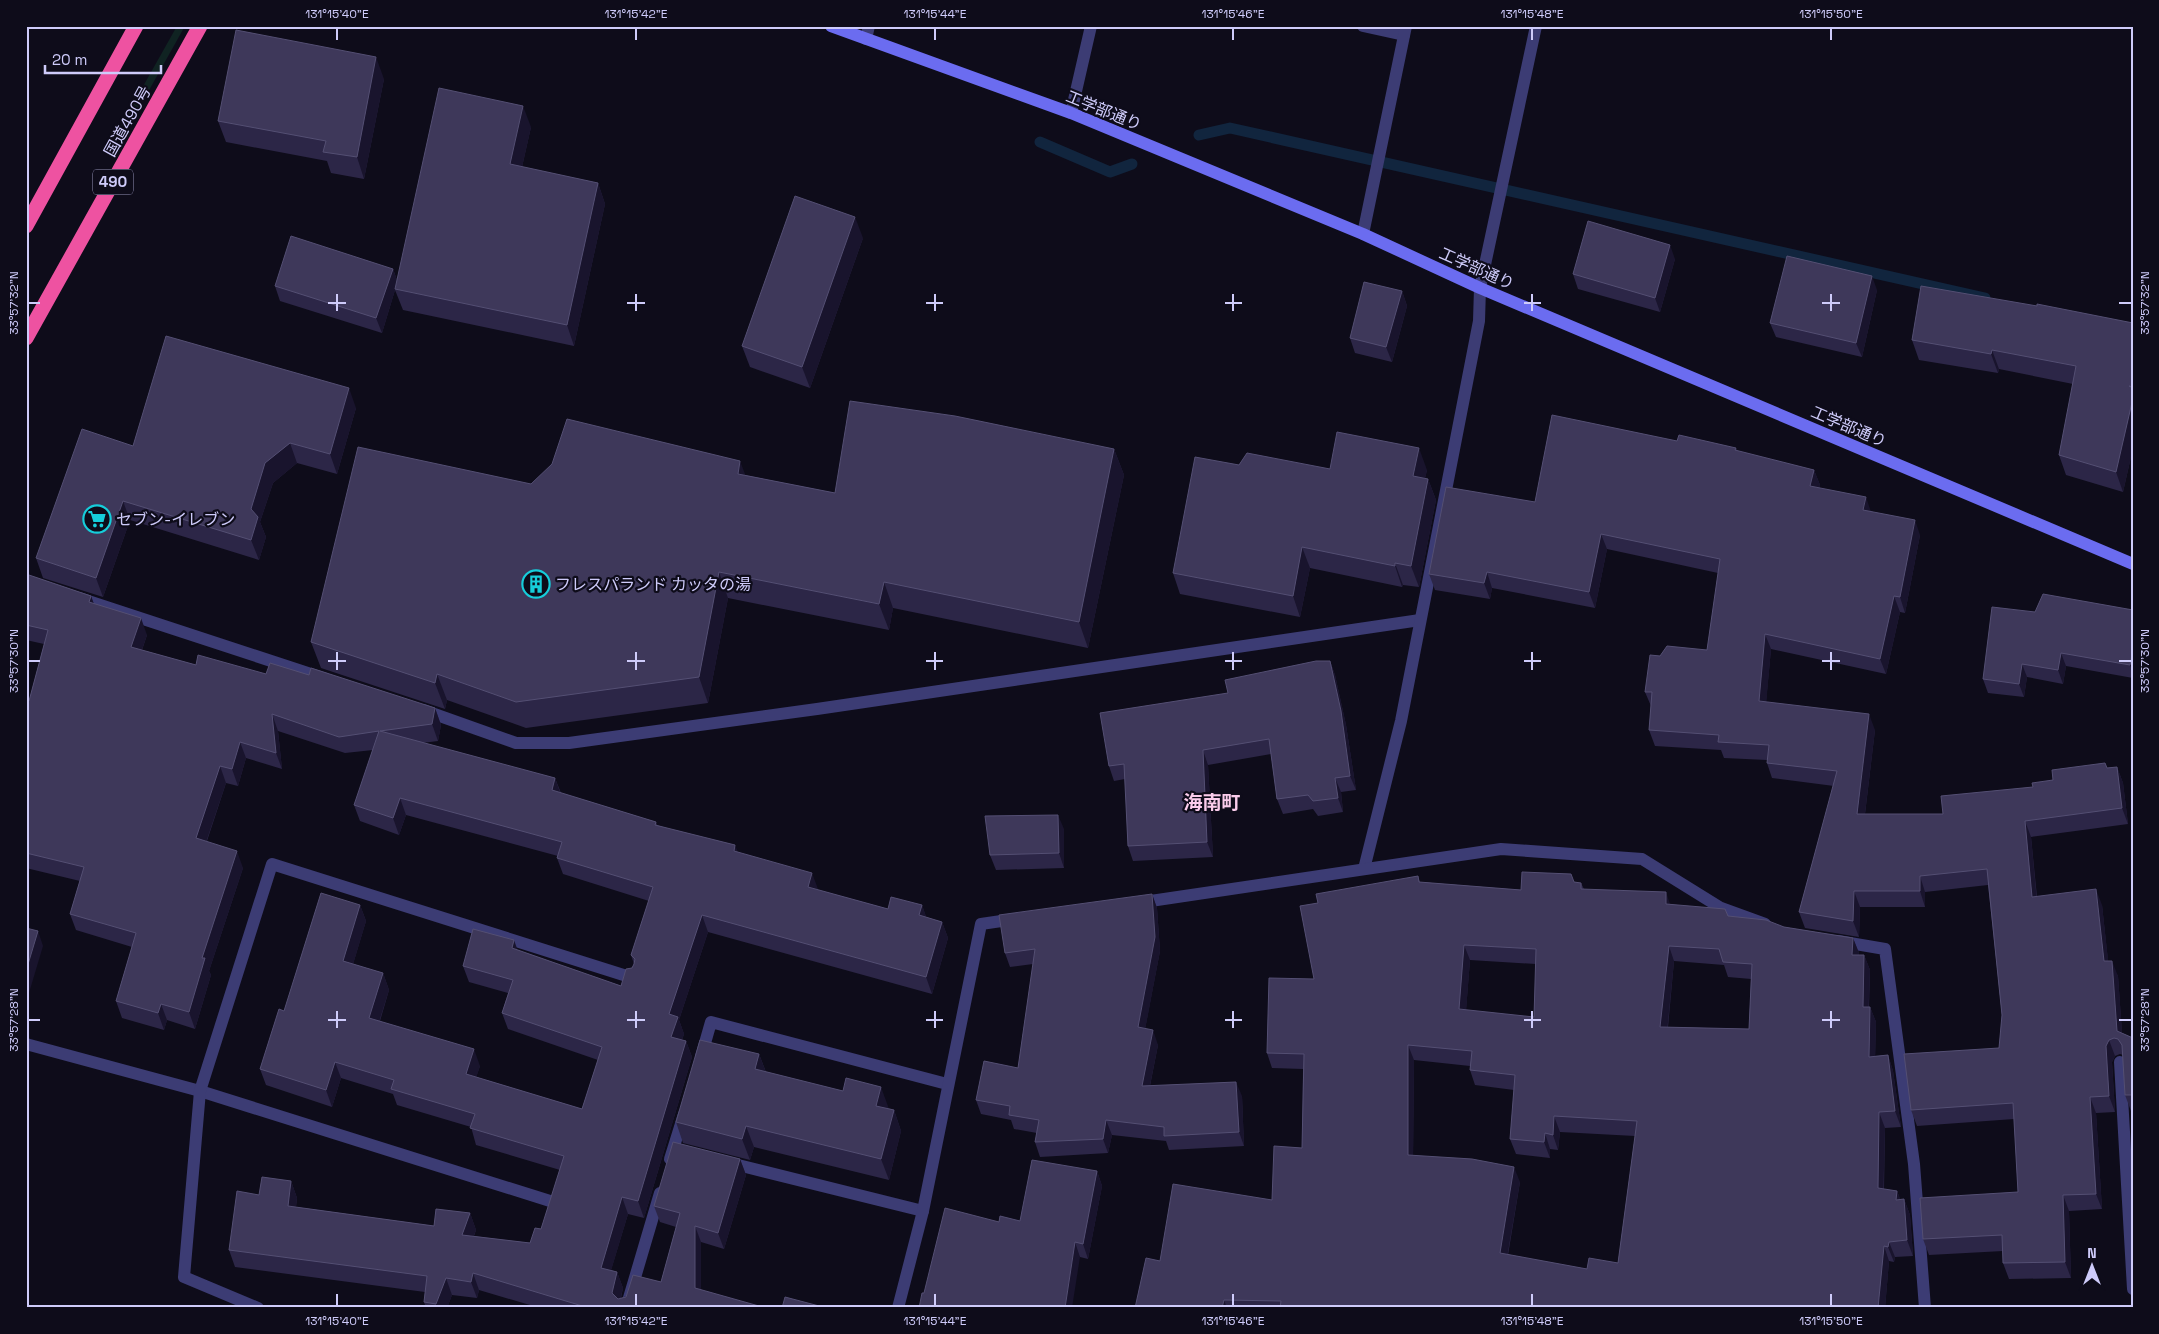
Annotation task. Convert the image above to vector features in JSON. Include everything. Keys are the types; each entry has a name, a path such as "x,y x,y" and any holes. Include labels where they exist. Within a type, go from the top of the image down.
{"highway":[{"path":"26,226 136,26"},
{"name":"国道490号","path":"26,338 200,26"}],"street":[{"name":"工学部通り","path":"831,26 1071,113 1363,234 1480,288 2133,564"},
{"path":"866,39 869,26"},
{"path":"1071,113 1092,26"},
{"path":"1363,234 1405,31 1364,26"},
{"path":"1364,868 1401,721 1479,320 1480,288 1536,26"},
{"path":"64,593 336,682"},
{"path":"412,707 516,743 569,743 817,709 1420,620"},
{"path":"1125,904 1259,886 1501,848 1642,859 1721,908 1773,927"},
{"path":"258,1308 184,1277 200,1091 272,864 633,978"},
{"path":"898,1308 923,1211 981,924 1029,918"},
{"path":"1828,940 1885,948 1914,1164 1926,1308"},
{"path":"698,1068 711,1022 948,1084"},
{"path":"26,1044 200,1091 550,1201"},
{"path":"2120,1062 2133,1289"},
{"path":"626,1308 666,1173 678,1150 687,1104"},
{"path":"712,1159 923,1211"}],"green space":[{"path":"177,26 185,26 120,142 114,138"}],"building":[{"path":"236,30 376,57 357,157 323,152 326,141 218,121"},
{"path":"439,88 523,106 510,164 598,183 567,325 395,289"},
{"path":"795,196 855,217 802,367 742,346"},
{"path":"1588,221 1670,245 1655,298 1573,274"},
{"path":"291,236 393,269 376,318 275,286"},
{"path":"1787,256 1872,276 1856,343 1770,323"},
{"path":"1364,282 1402,291 1386,347 1350,338"},
{"path":"1921,286 2037,306 2037,304 2133,323 2133,387 2129,386 2133,388 2133,398 2116,472 2059,455 2076,366 1992,350 1991,354 1912,340"},
{"path":"166,336 349,388 330,454 290,443 265,463 251,509 258,517 251,540 123,501 96,578 36,558 82,429 133,446"},
{"path":"850,401 955,416 1114,449 1079,622 884,582 879,604 719,572 699,677 516,702 437,674 435,683 311,642 358,447 531,484 552,464 567,419 740,461 738,474 835,493"},
{"path":"1552,415 1677,441 1679,435 1736,448 1735,450 1814,470 1810,486 1866,497 1863,510 1915,520 1900,597 1894,596 1880,659 1765,634 1759,701 1869,714 1857,814 1943,814 1941,796 2033,787 2032,783 2053,780 2052,770 2105,763 2107,768 2117,767 2122,808 2025,821 2032,897 2096,889 2104,961 2112,961 2117,1031 2133,1038 2133,1095 2125,1095 2122,1045 2118,1039 2114,1038 2109,1040 2106,1046 2109,1096 2090,1097 2096,1194 2063,1195 2065,1262 2003,1263 2002,1235 1923,1239 1920,1198 2018,1192 2013,1103 1911,1110 1904,1054 1999,1048 2002,1015 1987,869 1920,876 1920,891 1854,891 1853,921 1799,912 1837,771 1767,763 1769,745 1718,742 1719,735 1649,730 1652,692 1645,692 1650,655 1660,656 1667,646 1707,650 1720,559 1601,534 1589,592 1487,572 1484,583 1429,574 1446,487 1535,502"},
{"path":"1337,432 1419,448 1413,476 1428,479 1411,566 1395,563 1395,566 1302,547 1293,596 1173,573 1195,457 1239,465 1247,453 1330,469"},
{"path":"26,574 91,596 89,602 141,618 131,647 196,665 198,655 266,674 270,663 309,675 311,668 435,708 432,724 380,731 555,778 552,790 656,822 655,825 735,845 734,851 812,873 808,887 888,909 891,897 922,905 919,915 942,922 926,977 702,915 669,1014 678,1017 671,1037 686,1041 638,1201 622,1197 601,1268 617,1272 612,1293 618,1299 626,1297 633,1275 661,1282 680,1213 654,1206 673,1142 740,1159 718,1233 695,1226 695,1288 766,1308 589,1308 473,1273 471,1282 446,1278 436,1304 424,1302 427,1276 229,1250 237,1191 259,1195 262,1177 291,1181 288,1206 434,1226 436,1209 470,1213 462,1235 530,1243 535,1228 541,1229 564,1156 470,1128 475,1114 391,1089 394,1080 335,1062 326,1090 260,1069 279,1009 284,1011 321,893 360,905 343,961 383,973 369,1018 474,1049 466,1074 582,1109 602,1047 502,1013 513,980 463,966 473,929 514,940 512,948 621,986 626,969 632,968 634,964 635,959 631,955 653,887 557,858 562,842 400,798 393,818 354,805 379,731 339,737 272,714 276,753 240,742 232,769 220,766 196,838 237,851 202,958 205,958 189,1012 161,1004 158,1013 116,1001 136,933 70,914 84,867 26,853 26,700 29,701 48,630 26,625"},
{"path":"2043,594 2133,610 2133,649 2130,665 2061,653 2058,670 2022,664 2019,684 1983,679 1992,607 2035,612"},
{"path":"1316,661 1330,661 1341,711 1350,776 1335,778 1338,798 1313,801 1308,795 1277,799 1269,739 1203,750 1207,842 1128,846 1124,764 1109,766 1100,713 1228,693 1225,680"},
{"path":"1058,815 1059,853 990,855 985,816"},
{"path":"1522,872 1571,874 1574,882 1581,883 1581,889 1666,892 1666,904 1725,909 1728,916 1766,920 1784,927 1853,938 1852,955 1864,955 1863,1007 1870,1007 1869,1057 1888,1055 1895,1111 1879,1112 1878,1188 1897,1191 1896,1200 1904,1199 1907,1240 1889,1242 1888,1247 1884,1246 1878,1308 1280,1308 1281,1301 1224,1300 1222,1308 1135,1308 1146,1258 1160,1261 1173,1184 1272,1200 1274,1146 1302,1148 1304,1054 1267,1053 1269,978 1314,979 1300,906 1318,903 1316,894 1418,876 1419,882 1521,890","holes":["1464,945 1536,949 1534,1017 1459,1009","1669,946 1719,949 1723,962 1752,964 1749,1029 1660,1027","1408,1045 1472,1051 1470,1070 1515,1075 1510,1139 1544,1142 1545,1133 1553,1135 1554,1116 1637,1121 1618,1263 1589,1258 1587,1269 1500,1253 1514,1167 1472,1159 1408,1155"]},
{"path":"1152,894 1155,937 1138,1027 1153,1030 1142,1086 1236,1082 1239,1132 1164,1136 1164,1127 1106,1120 1103,1139 1035,1142 1039,1120 1009,1115 1010,1106 976,1100 984,1061 1018,1068 1035,949 1005,953 999,915"},
{"path":"26,928 38,931 26,971"},
{"path":"700,1040 759,1054 755,1069 843,1091 846,1078 881,1087 876,1106 894,1110 881,1159 746,1126 742,1139 676,1122"},
{"path":"1032,1160 1097,1171 1083,1244 1075,1242 1065,1308 919,1308 945,1208 999,1222 1000,1216 1020,1221"},
{"path":"785,1297 823,1307 823,1308 782,1308"}],"waterway":[{"path":"1199,135 1230,128 1985,298"},
{"path":"1040,142 1110,172 1132,164"}],"place":[{"name":"セブン-イレブン","path":"97,519"},
{"name":"フレスパランド カッタの湯","path":"536,584"}],"district":[{"name":"海南町","path":"1212,802"}]}
